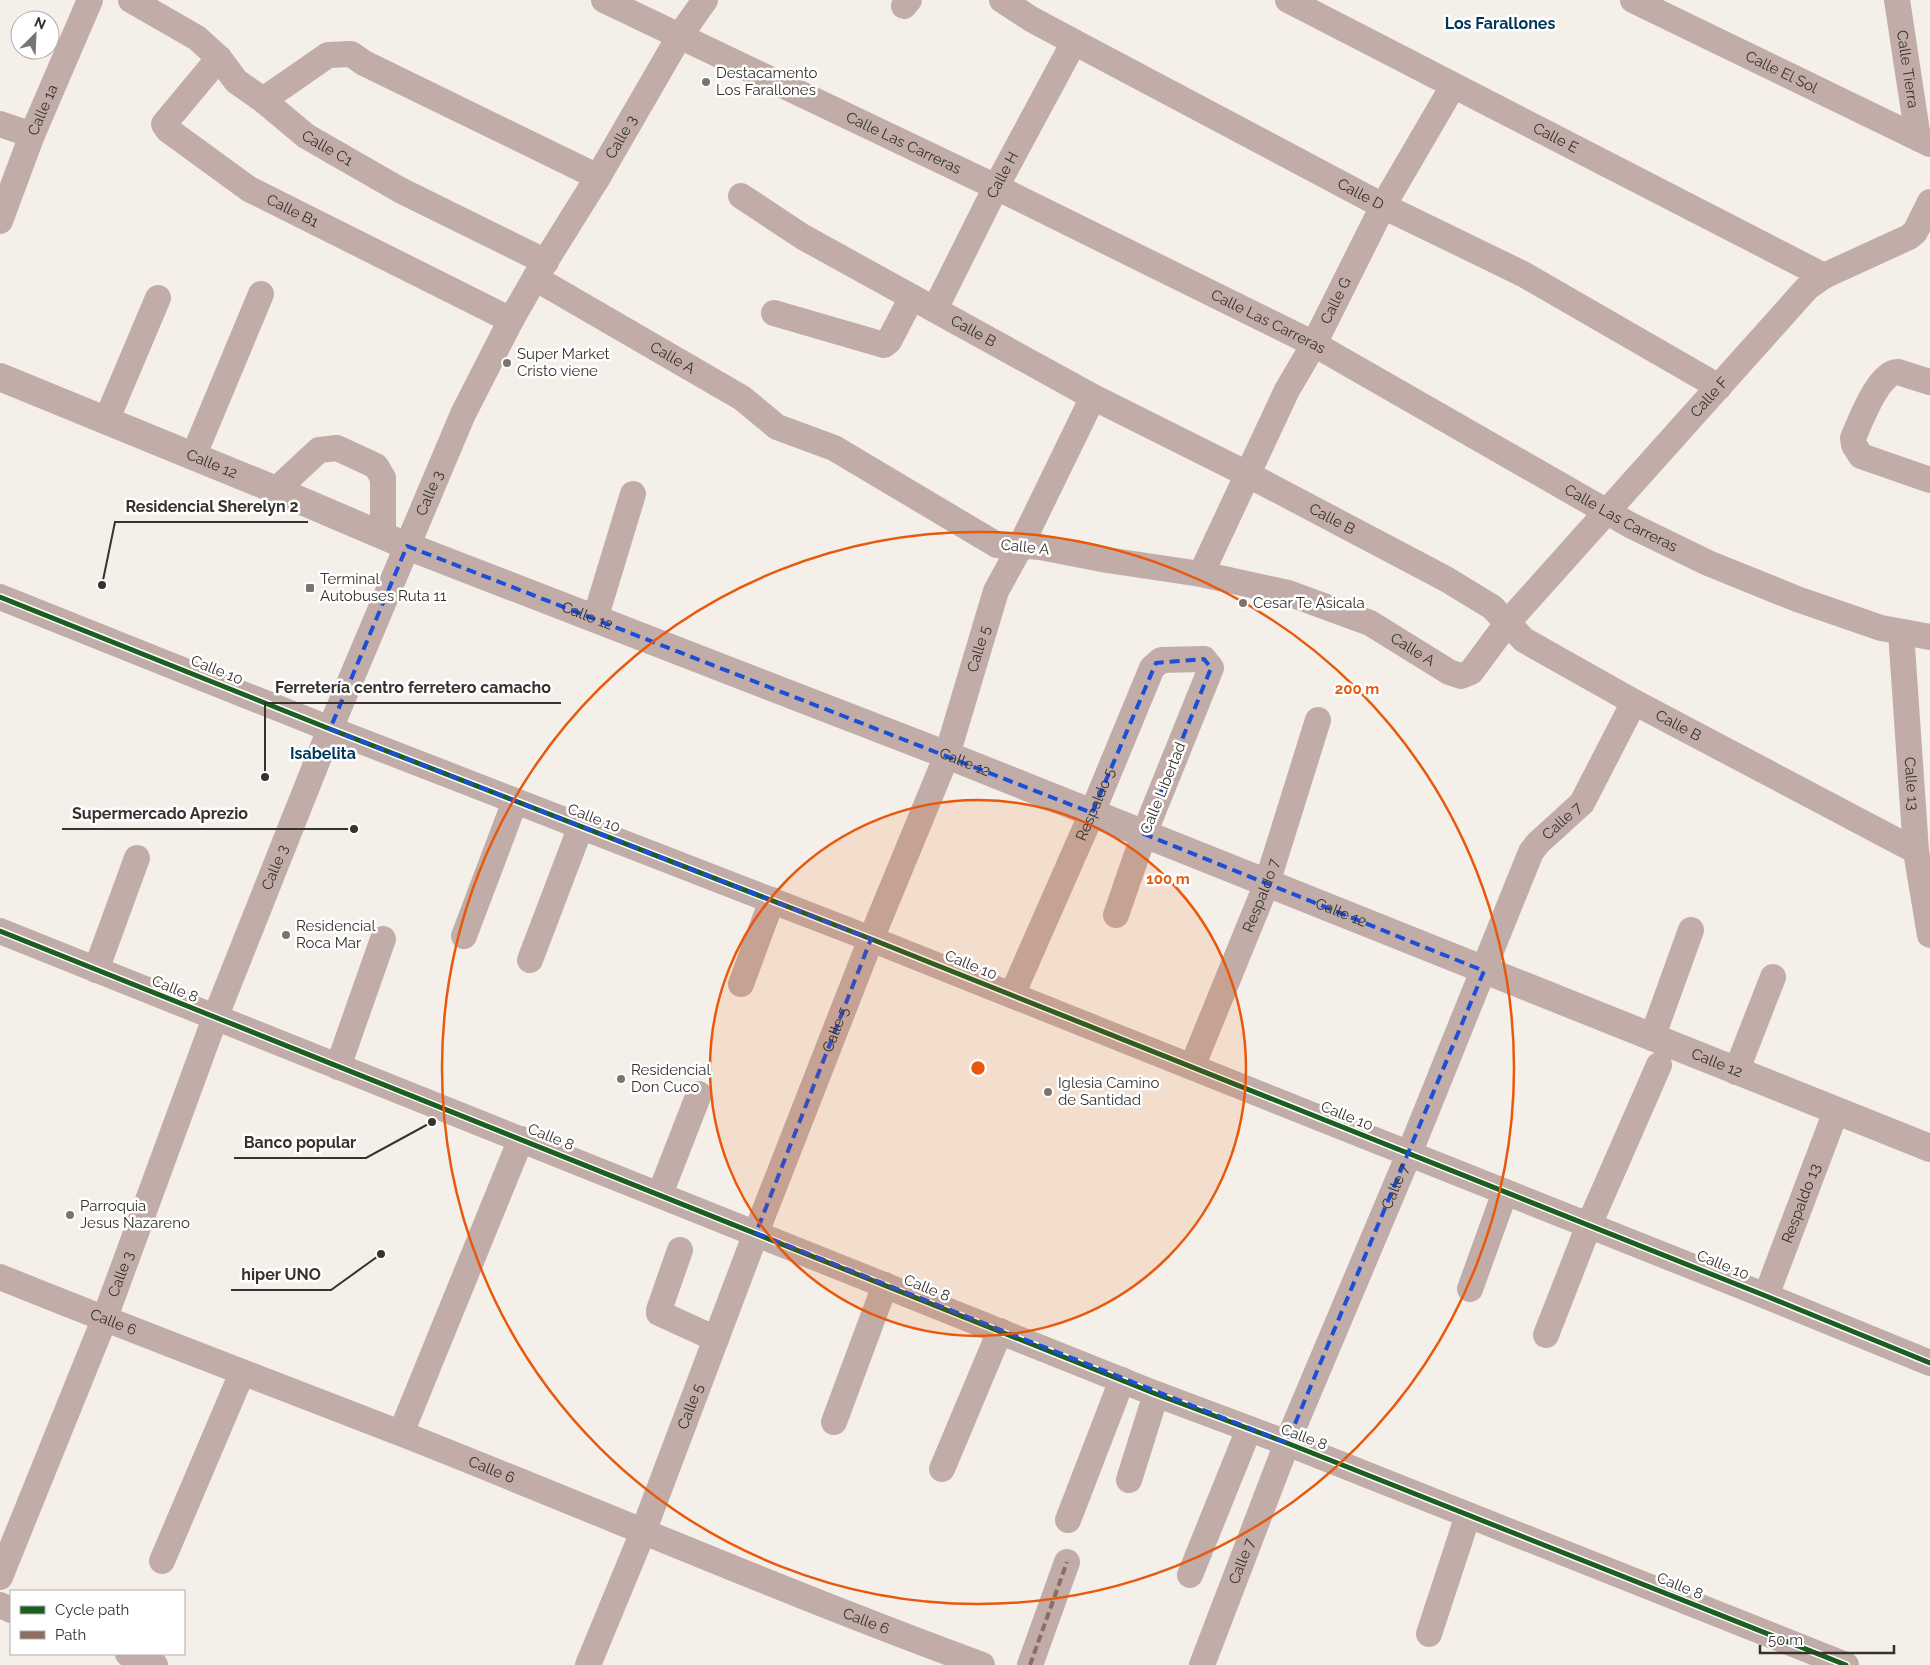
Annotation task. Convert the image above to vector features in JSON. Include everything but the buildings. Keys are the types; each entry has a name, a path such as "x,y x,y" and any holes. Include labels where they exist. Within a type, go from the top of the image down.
{"main road":[{"name":"Calle 12","path":"0,377 395,541 947,755 1930,1148"}],"street":[{"name":"Calle 1a","path":"0,221 32,135 90,0"},
{"name":"Calle C1","path":"131,0 197,38 219,58 236,80 264,100 306,136 541,270"},
{"name":"Calle Las Carreras","path":"604,0 996,187 1314,344 1606,513 1708,563 1847,617 1881,628 1930,636"},
{"name":"Calle 3","path":"0,1577 104,1320 215,1018 330,729 395,541 464,414 511,320 598,177 679,37 705,0"},
{"name":"Calle D","path":"1002,0 1031,19 1383,206 1523,274 1720,387"},
{"name":"Calle E","path":"1288,0 1824,276"},
{"name":"Calle El Sol","path":"1633,0 1924,141"},
{"name":"Calle Tierra","path":"1897,0 1924,141"},
{"name":"Calle H","path":"935,309 996,187 1074,42"},
{"path":"264,100 328,55 351,54 364,63 598,177"},
{"name":"Calle B1","path":"219,58 164,124 168,130 250,189 511,320"},
{"name":"Calle G","path":"1201,574 1287,390 1314,344 1383,206 1453,86"},
{"path":"0,124 32,135"},
{"name":"Calle B","path":"741,196 803,237 1093,397 1247,474 1454,584 1492,607 1524,640 1634,702 1916,851"},
{"name":"Calle F","path":"1508,622 1807,288 1824,276 1910,238 1930,202"},
{"name":"Calle A","path":"541,270 742,398 777,426 834,448 994,544 1019,549 1028,546 1040,547 1107,560 1201,574 1288,593 1370,623 1449,672 1461,676 1471,672 1508,622"},
{"path":"193,457 262,294"},
{"path":"774,313 884,346 889,341 912,297"},
{"path":"106,421 158,298"},
{"path":"1930,382 1898,372 1889,374 1877,388 1852,438 1861,456 1930,480"},
{"name":"Calle 5","path":"588,1665 643,1532 756,1233 871,938 947,755 996,591 1019,549 1093,397"},
{"path":"276,490 320,450 337,448 376,466 383,478 395,541"},
{"path":"595,619 633,494"},
{"name":"Calle 10","path":"0,597 330,729 871,938 1930,1363"},
{"name":"Calle 13","path":"1901,632 1916,851 1930,935"},
{"name":"Respaldo 5","path":"1012,995 1092,813 1152,668 1161,660 1204,660 1208,663"},
{"name":"Calle Libertad","path":"1116,915 1144,834 1211,668 1208,663"},
{"name":"Calle 7","path":"1202,1665 1287,1443 1409,1154 1531,852 1538,843 1582,803 1634,702"},
{"name":"Respaldo 7","path":"1192,1067 1267,884 1318,720"},
{"path":"464,936 515,800"},
{"path":"530,960 581,826"},
{"path":"96,970 137,858"},
{"path":"741,984 772,900"},
{"path":"1652,1038 1691,930"},
{"name":"Calle 8","path":"0,932 660,1194 1156,1394 1287,1443 1468,1515 1820,1660 1846,1665"},
{"path":"338,1067 383,939"},
{"path":"1736,1072 1773,977"},
{"path":"1546,1335 1589,1225 1660,1065"},
{"path":"660,1194 699,1094"},
{"name":"Respaldo 13","path":"1766,1296 1836,1111"},
{"path":"401,1434 521,1139"},
{"path":"1470,1289 1505,1192"},
{"path":"680,1250 659,1313 716,1339"},
{"name":"Calle 6","path":"0,1277 104,1320 401,1434 643,1532 925,1655 982,1665"},
{"path":"834,1422 885,1285"},
{"path":"942,1469 1000,1331"},
{"path":"162,1561 242,1373"},
{"path":"1068,1520 1122,1380"},
{"path":"1129,1480 1156,1394"},
{"path":"1190,1575 1249,1429"},
{"path":"1429,1634 1468,1515"},
{"path":"1030,1665 1067,1562"},
{"path":"130,1655 155,1665"}],"highlighted area":[{"path":"407,546 1092,813 1156,663 1204,659 1211,668 1144,834 1484,971 1287,1443 756,1233 871,939 330,729"}],"marked path":[{"path":"1030,1665 1067,1562"}],"cycle path":[{"path":"0,597 330,729 871,939 1930,1363"},
{"path":"0,931 1156,1394 1287,1443 1846,1665"}],"place":[{"name":"Destacamento Los Farallones","path":"706,82"},
{"name":"Super Market Cristo viene","path":"507,363"},
{"name":"Residencial Sherelyn 2","path":"102,585"},
{"name":"Terminal Autobuses Ruta 11","path":"310,588"},
{"name":"Cesar Te Asicala","path":"1243,603"},
{"name":"Ferretería centro ferretero camacho","path":"265,777"},
{"name":"Supermercado Aprezio","path":"354,829"},
{"name":"Residencial Roca Mar","path":"286,935"},
{"name":"Residencial Don Cuco","path":"621,1079"},
{"name":"Iglesia Camino de Santidad","path":"1048,1092"},
{"name":"Banco popular","path":"432,1122"},
{"name":"Parroquia Jesus Nazareno","path":"70,1215"},
{"name":"hiper UNO","path":"381,1254"}],"district":[{"name":"Los Farallones","path":"1500,23"},
{"name":"Isabelita","path":"323,753"}]}
